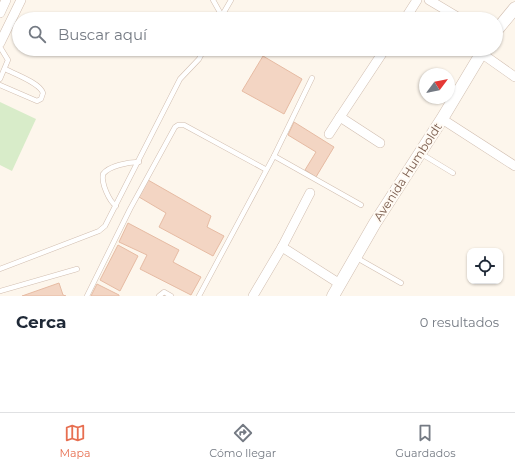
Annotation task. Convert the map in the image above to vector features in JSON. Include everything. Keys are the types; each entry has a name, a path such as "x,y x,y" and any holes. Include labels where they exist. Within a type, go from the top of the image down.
{"street":[{"path":"0,13 6,0"},
{"path":"15,12 21,0"},
{"path":"409,12 417,0"},
{"path":"429,0 449,12"},
{"path":"503,23 515,8"},
{"path":"0,43 12,18"},
{"path":"329,134 380,56"},
{"name":"Avenida Humboldt","path":"333,296 479,56"},
{"path":"488,56 515,77"},
{"path":"340,117 380,143"},
{"path":"442,119 515,166"},
{"path":"253,296 282,247 310,193"},
{"path":"282,247 340,284"}],"lane":[{"path":"213,0 218,12"},
{"path":"224,12 231,0"},
{"path":"0,47 8,60 0,79"},
{"path":"0,269 99,230 108,222 180,79 200,56"},
{"path":"0,85 37,100 41,99 43,93 42,89 35,84 5,69"},
{"path":"199,296 265,169 274,156 312,78"},
{"path":"87,296 130,209 175,127 178,125 184,125 265,169"},
{"path":"420,153 453,173"},
{"path":"274,156 361,205"},
{"path":"116,206 111,201 102,179 102,174 127,163 139,162"},
{"path":"355,258 401,283"},
{"path":"0,291 77,269"},
{"path":"159,296 164,292 171,296"}],"green space":[{"path":"0,102 36,119 12,171 0,165"}],"building":[{"path":"263,56 302,79 284,114 242,91"},
{"path":"294,122 334,147 316,177 305,170 316,152 288,135"},
{"path":"148,180 211,216 207,227 224,236 213,256 159,227 166,213 139,197"},
{"path":"128,223 179,250 173,262 201,277 191,295 140,269 147,255 119,242"},
{"path":"118,245 138,256 120,291 100,280"},
{"path":"59,283 63,295 66,296 22,296"},
{"path":"97,284 119,295 119,296 91,296"}]}
